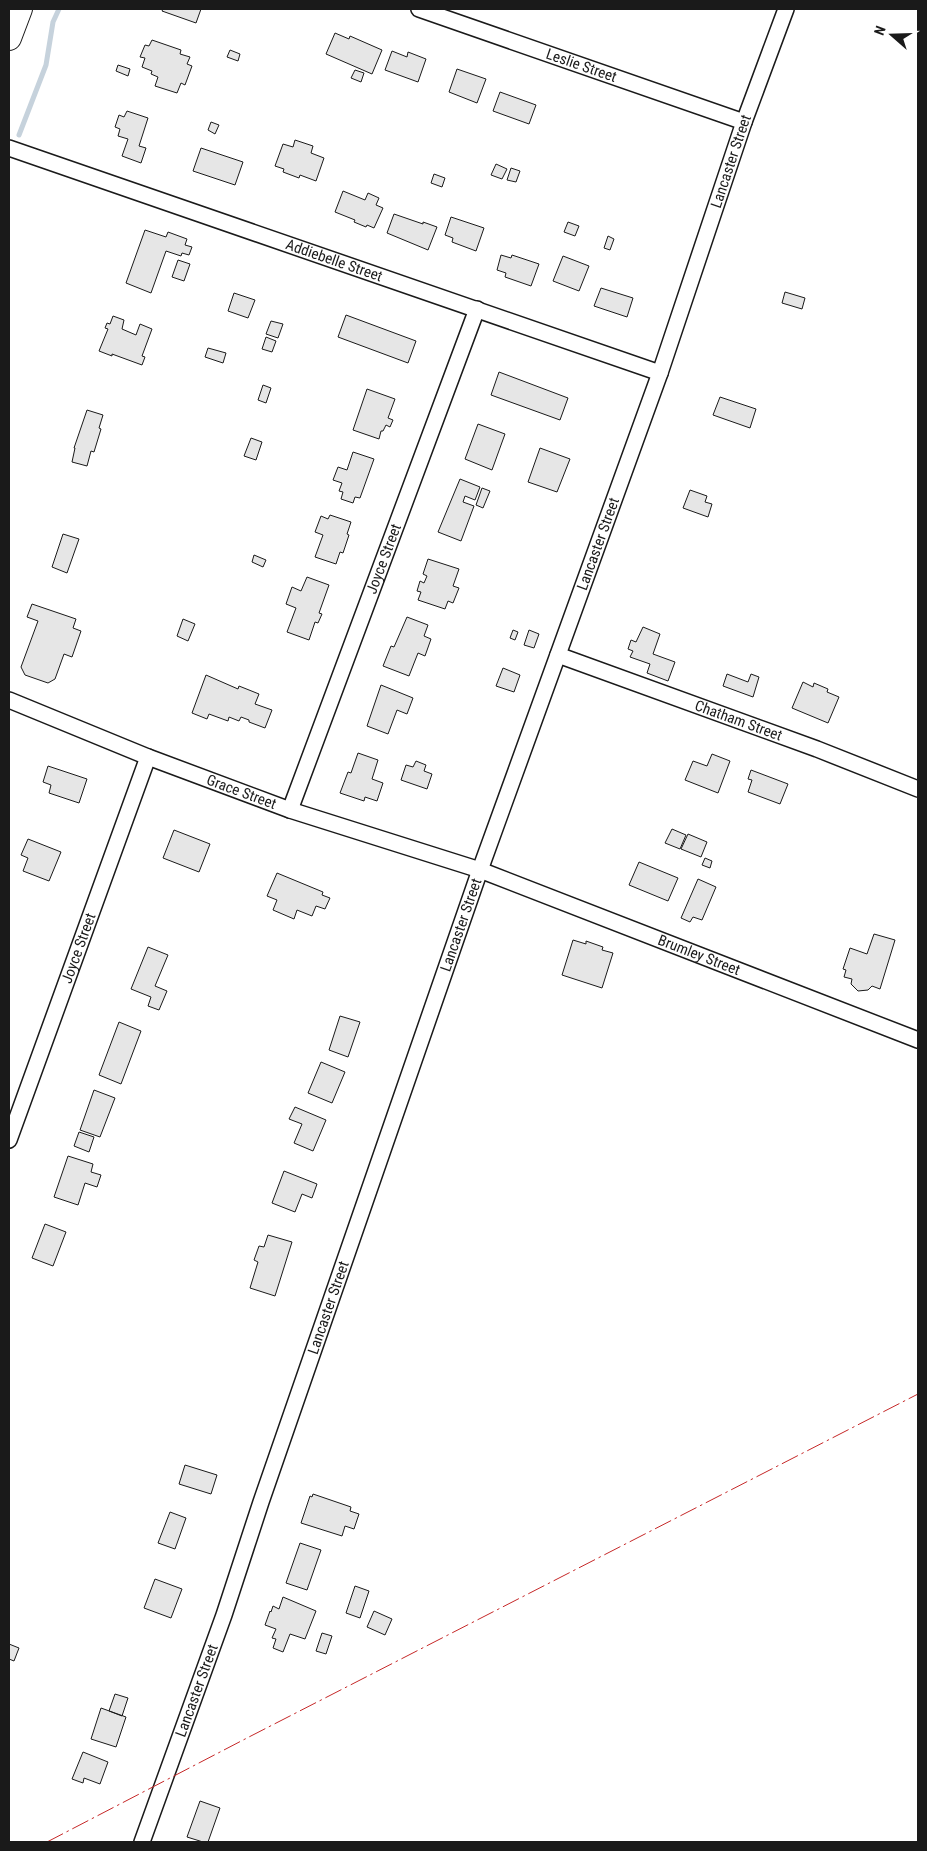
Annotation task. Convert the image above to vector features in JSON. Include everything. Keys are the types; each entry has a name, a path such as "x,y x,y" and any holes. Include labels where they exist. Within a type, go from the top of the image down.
{"main road":[{"path":"9,38 20,9"}],"street":[{"name":"Leslie Street","path":"419,9 744,122"},
{"name":"Lancaster Street","path":"142,1842 224,1615 264,1493 480,870 660,373 744,122 786,9"},
{"name":"Addiebelle Street","path":"9,148 660,373"},
{"name":"Joyce Street","path":"290,810 476,308"},
{"name":"Chatham Street","path":"558,655 817,749 918,788"},
{"name":"Grace Street","path":"9,700 148,757 290,810 480,870"},
{"name":"Joyce Street","path":"9,1140 148,757"},
{"name":"Brumley Street","path":"480,870 918,1040"}],"building":[{"path":"163,9 201,9 196,23 162,11"},
{"path":"335,33 349,39 350,36 382,50 372,74 326,54"},
{"path":"152,40 181,50 180,54 190,57 187,64 192,66 185,85 181,83 177,93 155,86 158,77 151,74 152,71 142,67 145,58 140,57 145,45 149,46"},
{"path":"230,50 240,54 238,61 227,57"},
{"path":"392,51 407,57 408,52 426,59 418,82 385,70"},
{"path":"118,65 130,69 128,76 116,71"},
{"path":"457,69 486,79 477,103 449,92"},
{"path":"355,70 364,73 361,82 351,78"},
{"path":"500,92 536,105 529,124 493,111"},
{"path":"127,111 148,118 139,146 146,148 141,163 122,156 128,139 118,136 120,129 115,127 119,115 124,117"},
{"path":"211,122 219,125 215,134 208,130"},
{"path":"295,140 313,146 311,153 324,158 316,181 300,175 299,178 283,172 284,169 275,166 283,144 293,147"},
{"path":"201,148 243,162 235,185 193,171"},
{"path":"496,164 507,169 502,179 491,175"},
{"path":"511,168 520,171 516,182 507,180"},
{"path":"434,174 445,178 442,187 431,183"},
{"path":"343,191 365,200 368,193 379,198 376,205 383,208 374,228 367,225 366,227 354,222 355,220 335,212"},
{"path":"394,214 437,227 428,250 387,233"},
{"path":"451,217 484,228 476,251 452,242 453,238 445,235"},
{"path":"568,222 579,226 575,236 564,232"},
{"path":"145,230 166,237 168,232 187,239 185,245 192,247 189,255 182,253 181,256 166,251 151,293 126,283"},
{"path":"608,236 614,239 610,250 604,248"},
{"path":"501,255 511,258 512,255 539,264 531,286 505,277 506,273 497,270"},
{"path":"563,256 589,266 579,291 553,281"},
{"path":"178,260 190,264 184,281 172,277"},
{"path":"601,288 633,298 627,317 594,306"},
{"path":"785,292 805,298 802,309 782,303"},
{"path":"234,293 255,300 248,318 228,311"},
{"path":"346,315 416,341 408,363 338,337"},
{"path":"113,316 124,320 122,329 136,335 140,324 152,329 142,356 145,357 142,365 99,351 108,329 105,328 107,323 110,324"},
{"path":"271,321 283,324 278,338 266,334"},
{"path":"266,337 276,341 272,352 262,349"},
{"path":"208,348 226,353 223,363 205,357"},
{"path":"499,372 568,398 560,420 491,395"},
{"path":"263,385 271,388 266,403 258,400"},
{"path":"367,389 395,399 388,418 393,420 390,427 386,425 383,431 381,431 379,439 353,430"},
{"path":"720,397 756,409 750,428 713,415"},
{"path":"87,410 103,415 94,452 91,451 87,466 72,462 74,448"},
{"path":"478,424 505,434 492,470 465,459"},
{"path":"251,438 262,442 256,460 244,456"},
{"path":"540,448 570,459 557,492 528,482"},
{"path":"353,452 374,459 360,498 355,497 353,503 341,499 343,492 339,491 342,483 333,480 338,467 347,470"},
{"path":"460,479 480,487 475,500 465,496 463,502 474,506 461,541 438,532"},
{"path":"482,488 490,491 483,508 476,505"},
{"path":"690,490 707,496 705,502 712,504 708,517 683,508"},
{"path":"330,515 351,522 343,553 340,552 336,564 315,557 323,535 315,532 321,516 328,519"},
{"path":"63,534 79,539 67,573 52,567"},
{"path":"254,555 266,560 263,567 252,562"},
{"path":"428,559 459,569 453,586 459,588 453,603 448,601 445,609 418,600 421,592 417,591 420,581 424,583 427,576 423,574"},
{"path":"307,577 329,585 319,613 322,614 318,623 315,622 309,640 287,632 296,608 286,604 292,587 301,591"},
{"path":"32,604 76,619 73,628 81,631 72,657 64,654 55,679 48,683 25,675 21,667 38,621 27,617"},
{"path":"407,617 428,625 424,636 431,639 425,656 418,653 409,676 383,666 391,646 394,647"},
{"path":"183,619 195,624 188,641 177,636"},
{"path":"643,627 660,634 653,654 675,662 668,681 647,673 650,664 630,657 633,651 628,649 631,640 636,642"},
{"path":"513,630 518,632 515,640 510,638"},
{"path":"529,630 539,634 534,648 524,645"},
{"path":"503,668 520,675 514,692 496,686"},
{"path":"727,674 748,682 751,674 759,677 753,697 723,686"},
{"path":"206,675 238,689 239,686 259,694 255,704 272,710 265,728 241,717 239,721 229,717 228,721 209,714 207,719 192,713"},
{"path":"803,682 813,687 814,683 828,689 827,692 839,697 828,723 792,708"},
{"path":"381,685 413,698 407,714 397,710 388,734 367,726"},
{"path":"358,753 378,760 372,779 383,783 377,801 365,797 364,801 340,793 348,772 351,773"},
{"path":"712,754 730,761 718,793 685,780 693,761 707,766"},
{"path":"416,761 426,765 424,771 432,774 427,789 401,780 406,765 413,767"},
{"path":"48,766 87,779 79,803 49,793 51,785 43,782"},
{"path":"751,770 788,784 780,804 748,792 752,780 748,779"},
{"path":"672,829 686,835 680,849 665,843"},
{"path":"174,830 210,844 199,872 163,858"},
{"path":"688,834 707,842 701,857 681,849"},
{"path":"28,839 61,852 49,881 23,871 28,858 21,855"},
{"path":"705,858 712,861 710,868 702,865"},
{"path":"639,862 678,878 668,901 629,885"},
{"path":"277,873 323,892 322,895 330,898 325,909 316,906 312,916 297,910 294,919 273,910 277,900 267,896"},
{"path":"698,879 716,887 702,920 693,917 690,922 681,918"},
{"path":"874,934 895,940 880,989 872,986 868,990 858,991 851,984 852,979 844,977 846,970 843,969 850,948 867,954"},
{"path":"573,940 586,944 586,941 603,947 602,950 613,953 602,988 562,975"},
{"path":"148,947 168,955 155,986 167,991 159,1010 148,1006 151,997 131,989"},
{"path":"340,1016 360,1022 348,1057 329,1050"},
{"path":"119,1022 141,1031 121,1084 99,1075"},
{"path":"321,1062 345,1072 332,1103 308,1093"},
{"path":"94,1090 115,1098 100,1137 80,1130"},
{"path":"295,1107 326,1120 313,1151 294,1143 302,1124 289,1119"},
{"path":"79,1132 94,1137 89,1152 74,1146"},
{"path":"68,1156 93,1164 91,1172 101,1175 97,1187 85,1183 78,1205 54,1197"},
{"path":"284,1171 317,1184 312,1198 302,1194 295,1212 272,1203"},
{"path":"45,1224 66,1232 53,1266 32,1258"},
{"path":"268,1235 292,1242 275,1296 250,1288 258,1262 254,1260 259,1246 264,1247"},
{"path":"185,1465 217,1475 211,1494 179,1484"},
{"path":"313,1494 351,1507 350,1511 359,1514 354,1529 345,1526 342,1536 301,1523 310,1496 312,1497"},
{"path":"170,1512 186,1518 175,1549 158,1543"},
{"path":"300,1543 321,1550 307,1590 286,1583"},
{"path":"155,1579 182,1589 171,1618 144,1608"},
{"path":"355,1586 369,1591 360,1618 346,1613"},
{"path":"283,1597 316,1611 305,1639 290,1634 283,1652 273,1648 276,1639 272,1638 276,1629 265,1625 273,1606 279,1609"},
{"path":"374,1611 392,1619 385,1635 367,1627"},
{"path":"322,1633 332,1636 326,1654 316,1651"},
{"path":"9,1644 19,1648 14,1661 9,1659"},
{"path":"115,1694 128,1698 122,1716 109,1711"},
{"path":"101,1708 126,1717 116,1747 91,1739"},
{"path":"83,1752 108,1762 100,1784 84,1778 83,1783 72,1779"},
{"path":"200,1801 220,1808 208,1842 187,1837"}],"waterway":[{"path":"19,135 46,65 53,22 59,9"}],"power":[{"path":"47,1842 918,1394"}]}
